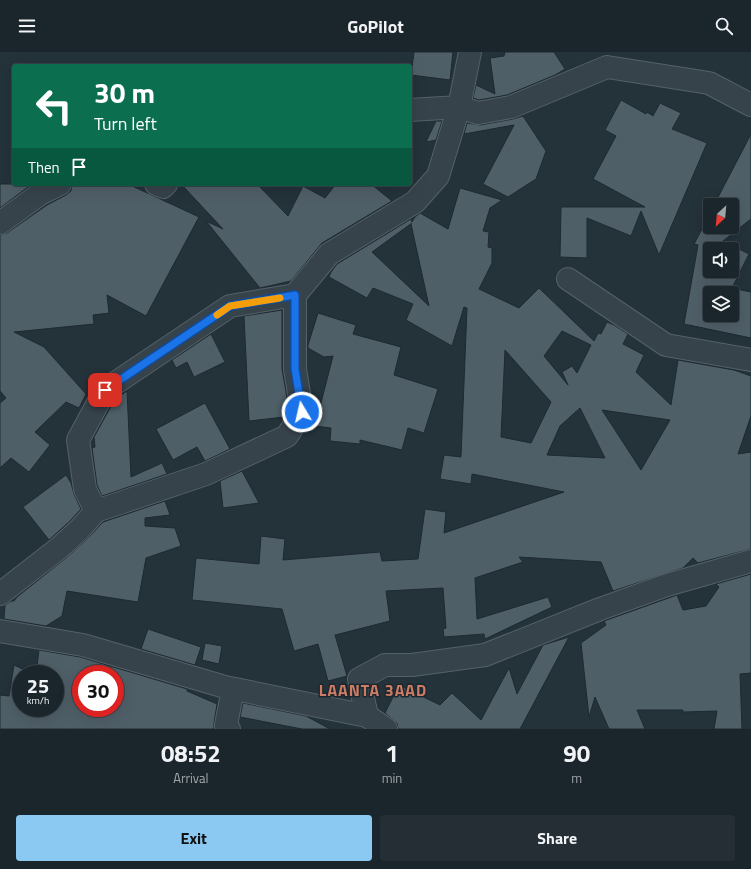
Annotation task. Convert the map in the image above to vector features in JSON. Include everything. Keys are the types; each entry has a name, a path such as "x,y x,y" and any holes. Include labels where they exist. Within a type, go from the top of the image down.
{"street":[{"path":"0,594 59,548 79,530 96,511 206,474 287,436 302,412 295,369 295,295 329,254 415,202 438,176 459,107 470,52"},
{"path":"412,110 459,107 478,113 511,107 607,67 709,83 751,105"},
{"path":"0,223 40,194 56,186"},
{"path":"568,278 666,345 751,360"},
{"path":"96,511 85,489 78,440 105,390 230,306 295,295"},
{"path":"367,716 358,679 385,665 412,665 485,655 600,609 667,585 751,562"},
{"path":"0,631 82,645 233,689 367,716 386,729"},
{"path":"229,729 226,724 233,689"}],"building":[{"path":"414,52 453,52 450,80 412,75"},
{"path":"505,52 554,52 565,69 555,75 507,95 479,100 473,98 476,85 495,94 490,58 504,56"},
{"path":"621,100 646,114 647,112 653,116 660,103 681,113 672,129 707,143 659,255 641,211 631,236 587,218 587,258 560,257 561,207 645,207 593,179 616,136 605,130"},
{"path":"523,116 546,151 536,179 508,197 483,184 514,125 464,134 467,123 480,125"},
{"path":"436,121 442,121 436,140 426,142"},
{"path":"751,134 751,219 739,228 739,198 718,198"},
{"path":"0,184 29,186 0,208"},
{"path":"72,186 132,186 199,217 146,316 107,295 109,313 93,315 94,324 14,332 44,347 86,394 79,408 66,402 35,432 50,445 29,472 11,458 0,468 0,403 6,398 0,391 0,235 7,233 47,205 71,191"},
{"path":"183,186 259,186 288,216 303,186 325,198 334,186 373,186 392,201 322,243 291,281 260,288 206,221 223,229"},
{"path":"460,188 502,200 490,208 483,231 489,232 488,247 492,248 492,263 479,289 519,308 539,288 594,341 598,333 601,334 607,322 614,325 628,334 623,344 644,355 636,372 671,405 678,360 734,370 751,376 751,416 738,454 751,452 751,549 698,563 693,558 683,568 613,591 601,562 519,557 523,562 475,578 477,619 548,597 552,607 485,639 484,634 444,637 443,629 446,628 443,588 386,591 390,621 335,635 347,676 328,681 318,644 294,651 282,609 192,600 196,558 259,564 261,536 285,539 283,560 380,552 382,561 418,559 425,509 446,512 444,533 564,492 472,474 471,484 440,479 444,455 461,457 467,308 464,307 452,346 406,320 413,304 373,288 367,298 329,277 337,264 411,219 412,222 420,213 448,229","holes":["412,223 429,306 372,252","562,331 591,345 577,373 572,366 562,372 568,385 544,356","505,350 551,402 531,443 501,437","580,408 605,458 547,455 560,426","602,410 670,420 641,470"]},
{"path":"703,227 703,234 732,234 723,241 725,242 703,242 703,278 737,278 733,286 703,286 703,322 739,322 739,289 751,292 751,338 684,324 698,245 694,244"},
{"path":"739,249 749,254 739,274"},
{"path":"282,310 282,369 289,409 284,417 249,421 244,316"},
{"path":"318,313 356,325 353,334 401,347 394,375 438,389 424,433 408,428 402,450 360,440 360,444 330,441 331,428 315,426 333,356 324,357 308,348"},
{"path":"211,334 225,362 194,377 187,362 176,368 172,360"},
{"path":"127,391 131,477 162,463 167,474 102,496 97,485 92,448 95,447 94,437 115,399"},
{"path":"205,403 230,449 205,461 197,447 173,460 156,429"},
{"path":"242,471 259,503 223,508 220,481"},
{"path":"66,475 71,483 81,509 49,540 23,507"},
{"path":"165,501 170,515 145,518 145,526 175,528 181,546 146,558 138,602 67,591 62,616 46,626 4,619 5,605 11,601 14,601 67,557 103,522"},
{"path":"751,574 751,673 740,674 742,729 714,729 717,711 683,712 683,710 637,710 645,729 609,729 595,697 589,717 581,643 606,625 604,621 677,595 683,610 706,606 719,587 716,584"},
{"path":"148,629 201,647 195,665 141,649"},
{"path":"569,637 520,729 398,729 397,723 385,713 399,685 440,705 452,693 481,720 509,668 517,694 543,645"},
{"path":"205,643 222,646 219,664 202,660"},
{"path":"39,650 80,657 107,665 72,665 72,717 124,717 124,670 187,689 187,691 217,704 214,729 0,729 0,695 9,696 12,677 12,717 64,717 64,665 37,665"},
{"path":"243,703 306,716 330,729 302,729 240,717"}],"slow traffic":[{"path":"217,315 230,306 280,298"}],"district":[{"name":"LAANTA 3AAD","path":"373,690"}],"route":[{"path":"105,390 230,306 295,295 295,369 302,412"}]}
